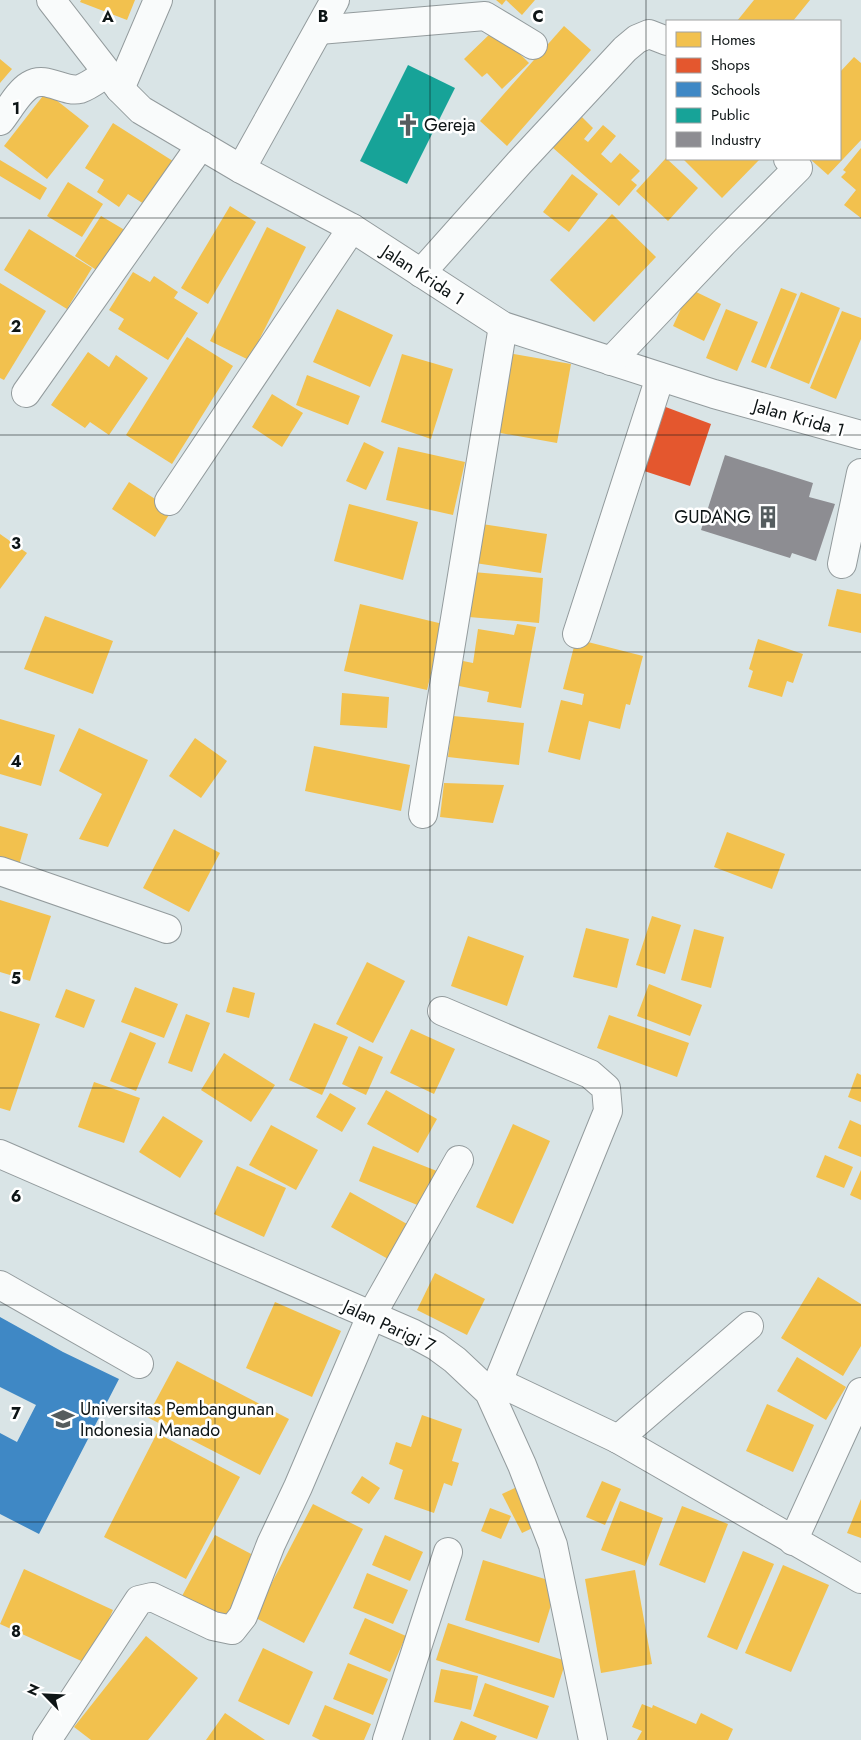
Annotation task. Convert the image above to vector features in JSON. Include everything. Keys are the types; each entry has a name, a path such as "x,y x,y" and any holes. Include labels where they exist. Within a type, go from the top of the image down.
{"street":[{"name":"Jalan Krida 1","path":"51,0 114,81 141,110 241,169 352,228 504,326 660,377 861,436"},
{"path":"0,121 24,90 32,84 45,82 74,90 114,81 158,0"},
{"path":"241,169 335,0"},
{"path":"319,30 485,16 533,45"},
{"path":"421,274 519,162 625,49 637,39 649,34 666,41"},
{"path":"26,393 201,144"},
{"path":"611,361 724,242 798,168 789,160"},
{"path":"169,501 352,228"},
{"path":"423,814 504,326"},
{"path":"577,634 660,377"},
{"path":"842,564 861,474"},
{"path":"0,871 167,929"},
{"path":"442,1011 590,1074 606,1088 608,1111 493,1387 618,1439 861,1579"},
{"name":"Jalan Parigi 7","path":"0,1154 436,1346 493,1387 553,1545 593,1740"},
{"path":"47,1740 139,1600 152,1597 214,1626 232,1630 243,1616 271,1544 298,1487 371,1316 459,1160"},
{"path":"0,1285 139,1364"},
{"path":"618,1439 749,1326"},
{"path":"793,1541 861,1392"},
{"path":"388,1740 448,1552"}],"building: Homes":[{"path":"81,0 135,0 127,20 80,2"},
{"path":"496,0 506,0 502,5"},
{"path":"506,0 535,0 522,15"},
{"path":"754,0 810,0 794,20 738,20"},
{"path":"564,26 591,50 507,146 480,121"},
{"path":"495,29 529,63 502,89 487,73 482,77 464,59"},
{"path":"854,57 861,63 861,140 828,175 811,160 841,160 841,71"},
{"path":"0,59 12,69 0,83"},
{"path":"46,92 89,126 47,179 4,146"},
{"path":"582,117 593,128 584,139 588,142 603,125 616,136 601,154 611,163 620,153 640,171 631,180 637,185 619,206 544,140 562,119 572,128"},
{"path":"113,123 176,163 149,207 128,194 119,207 97,192 104,180 85,168"},
{"path":"861,148 861,218 844,205 856,190 841,177 846,172 843,170"},
{"path":"666,158 698,188 668,221 636,191"},
{"path":"0,160 47,188 40,200 0,176"},
{"path":"684,160 759,160 722,198"},
{"path":"572,174 598,194 569,232 543,212"},
{"path":"68,182 103,204 82,237 47,216"},
{"path":"230,206 256,222 208,304 181,288"},
{"path":"612,214 656,257 594,322 550,280"},
{"path":"101,216 128,232 101,273 75,256"},
{"path":"267,227 306,247 249,360 210,341"},
{"path":"29,229 92,268 67,309 4,270"},
{"path":"133,272 150,282 154,276 178,292 174,298 198,313 168,360 118,329 124,319 109,310"},
{"path":"0,283 46,311 4,380 0,378"},
{"path":"781,288 797,294 766,368 751,362"},
{"path":"690,289 721,304 704,341 673,326"},
{"path":"801,292 840,308 809,384 770,368"},
{"path":"337,309 393,335 370,387 313,362"},
{"path":"726,309 758,322 737,371 706,358"},
{"path":"842,311 861,318 861,339 836,399 810,388"},
{"path":"187,337 233,366 172,464 126,435"},
{"path":"88,352 109,367 116,355 148,378 109,435 90,422 85,428 51,405"},
{"path":"503,352 571,364 557,443 489,431"},
{"path":"402,354 453,369 431,439 381,422"},
{"path":"307,375 360,396 348,425 296,405"},
{"path":"272,394 303,413 282,447 252,427"},
{"path":"364,442 384,452 366,490 346,481"},
{"path":"398,447 465,462 453,515 386,500"},
{"path":"129,482 172,510 155,537 112,509"},
{"path":"349,504 418,522 403,580 334,561"},
{"path":"482,524 547,534 541,573 475,563"},
{"path":"0,534 27,553 0,589"},
{"path":"473,572 543,578 539,623 469,617"},
{"path":"837,589 861,594 861,633 828,626"},
{"path":"360,604 443,624 427,690 344,671"},
{"path":"45,616 113,641 93,694 24,669"},
{"path":"517,624 536,627 521,708 487,702 489,692 454,685 458,660 473,663 478,629 514,635"},
{"path":"576,639 643,656 630,705 626,704 620,729 589,721 580,760 548,752 561,700 582,705 584,694 563,689"},
{"path":"758,639 803,654 793,683 787,681 782,697 748,687 753,671 749,669"},
{"path":"342,693 389,697 387,728 340,725"},
{"path":"453,716 524,723 519,765 448,757"},
{"path":"0,719 55,735 41,786 0,774"},
{"path":"79,728 148,760 108,847 79,839 102,794 59,771"},
{"path":"195,738 227,761 201,798 169,776"},
{"path":"314,746 410,765 401,811 305,791"},
{"path":"444,783 504,785 493,823 440,817"},
{"path":"0,826 28,834 19,865 0,860"},
{"path":"174,829 220,853 189,912 143,888"},
{"path":"727,832 785,854 772,889 714,867"},
{"path":"0,900 51,916 30,981 0,972"},
{"path":"652,916 681,925 665,974 636,965"},
{"path":"586,928 629,939 617,988 573,977"},
{"path":"694,929 724,937 711,988 681,980"},
{"path":"468,936 524,956 507,1006 451,986"},
{"path":"367,962 405,981 373,1043 336,1024"},
{"path":"649,984 702,1005 690,1036 637,1016"},
{"path":"135,987 178,1004 164,1038 121,1022"},
{"path":"233,987 255,993 249,1018 226,1012"},
{"path":"66,989 95,1000 84,1028 55,1017"},
{"path":"0,1011 40,1024 10,1111 0,1108"},
{"path":"186,1014 210,1023 192,1072 168,1063"},
{"path":"609,1015 689,1043 677,1077 597,1048"},
{"path":"314,1023 348,1037 322,1095 289,1080"},
{"path":"411,1029 455,1049 434,1094 390,1073"},
{"path":"130,1032 156,1043 136,1091 110,1081"},
{"path":"359,1046 383,1057 366,1095 342,1084"},
{"path":"224,1053 275,1085 251,1122 201,1090"},
{"path":"857,1073 861,1075 861,1102 848,1097"},
{"path":"94,1082 140,1098 124,1143 78,1127"},
{"path":"386,1090 437,1119 418,1153 367,1124"},
{"path":"330,1093 356,1108 342,1132 316,1117"},
{"path":"163,1116 203,1141 180,1178 139,1152"},
{"path":"850,1120 861,1125 861,1157 838,1148"},
{"path":"513,1124 550,1141 513,1224 476,1207"},
{"path":"271,1125 318,1150 296,1190 249,1165"},
{"path":"373,1146 442,1173 427,1209 359,1181"},
{"path":"825,1155 853,1167 844,1188 816,1177"},
{"path":"237,1166 286,1188 264,1237 214,1214"},
{"path":"861,1170 861,1200 850,1195"},
{"path":"350,1192 416,1229 397,1264 331,1227"},
{"path":"435,1273 485,1299 467,1335 417,1310"},
{"path":"818,1277 861,1304 861,1346 843,1376 781,1338"},
{"path":"275,1302 341,1331 312,1397 246,1368"},
{"path":"797,1357 846,1387 826,1420 777,1391"},
{"path":"177,1361 289,1419 260,1475 147,1417"},
{"path":"767,1404 814,1425 793,1472 746,1451"},
{"path":"422,1415 462,1429 452,1461 459,1463 452,1486 444,1483 434,1513 394,1499 403,1470 389,1464 396,1442 411,1447"},
{"path":"157,1433 240,1477 186,1579 104,1537"},
{"path":"362,1476 380,1488 369,1504 351,1493"},
{"path":"602,1481 621,1489 605,1525 586,1517"},
{"path":"519,1486 539,1525 522,1533 502,1494"},
{"path":"861,1499 861,1538 847,1533"},
{"path":"620,1501 663,1518 645,1566 601,1550"},
{"path":"313,1504 363,1529 304,1643 254,1617"},
{"path":"682,1506 728,1524 705,1583 659,1565"},
{"path":"490,1508 511,1516 501,1539 481,1531"},
{"path":"215,1535 259,1558 227,1620 182,1596"},
{"path":"385,1535 423,1552 410,1581 372,1565"},
{"path":"743,1551 774,1564 737,1650 707,1637"},
{"path":"483,1560 558,1583 539,1643 465,1620"},
{"path":"783,1565 829,1585 791,1672 745,1653"},
{"path":"24,1569 113,1610 88,1664 0,1624"},
{"path":"635,1570 652,1664 601,1673 585,1579"},
{"path":"367,1573 408,1590 393,1624 353,1608"},
{"path":"365,1618 406,1636 390,1672 349,1654"},
{"path":"448,1623 566,1661 554,1698 436,1660"},
{"path":"146,1636 198,1678 148,1740 91,1740 74,1727"},
{"path":"263,1648 313,1672 289,1725 238,1701"},
{"path":"348,1663 388,1679 373,1715 333,1699"},
{"path":"441,1669 478,1676 471,1710 434,1702"},
{"path":"485,1683 549,1706 537,1739 473,1716"},
{"path":"642,1704 652,1708 653,1705 696,1724 701,1713 733,1729 728,1740 637,1740 642,1731 632,1727"},
{"path":"325,1705 371,1724 364,1740 320,1740 312,1736"},
{"path":"225,1713 265,1740 206,1740"},
{"path":"461,1721 497,1736 495,1740 453,1740"}],"building: Shops":[{"name":"GUDANG","path":"655,403 711,424 690,486 632,467"}],"building: Schools":[{"name":"Universitas Pembangunan Indonesia Manado","path":"0,1317 63,1352 119,1379 39,1534 0,1514 0,1433 17,1442 36,1405 0,1387"}],"building: Public":[{"name":"Gereja","path":"408,65 455,88 407,184 360,161"}],"building: Industry":[{"name":"GUDANG","path":"725,455 813,483 809,497 835,504 816,561 792,553 790,558 701,530"}],"place":[{"name":"Gereja","path":"408,125"},
{"name":"GUDANG","path":"768,517"},
{"name":"Universitas Pembangunan Indonesia Manado","path":"63,1419"}]}
